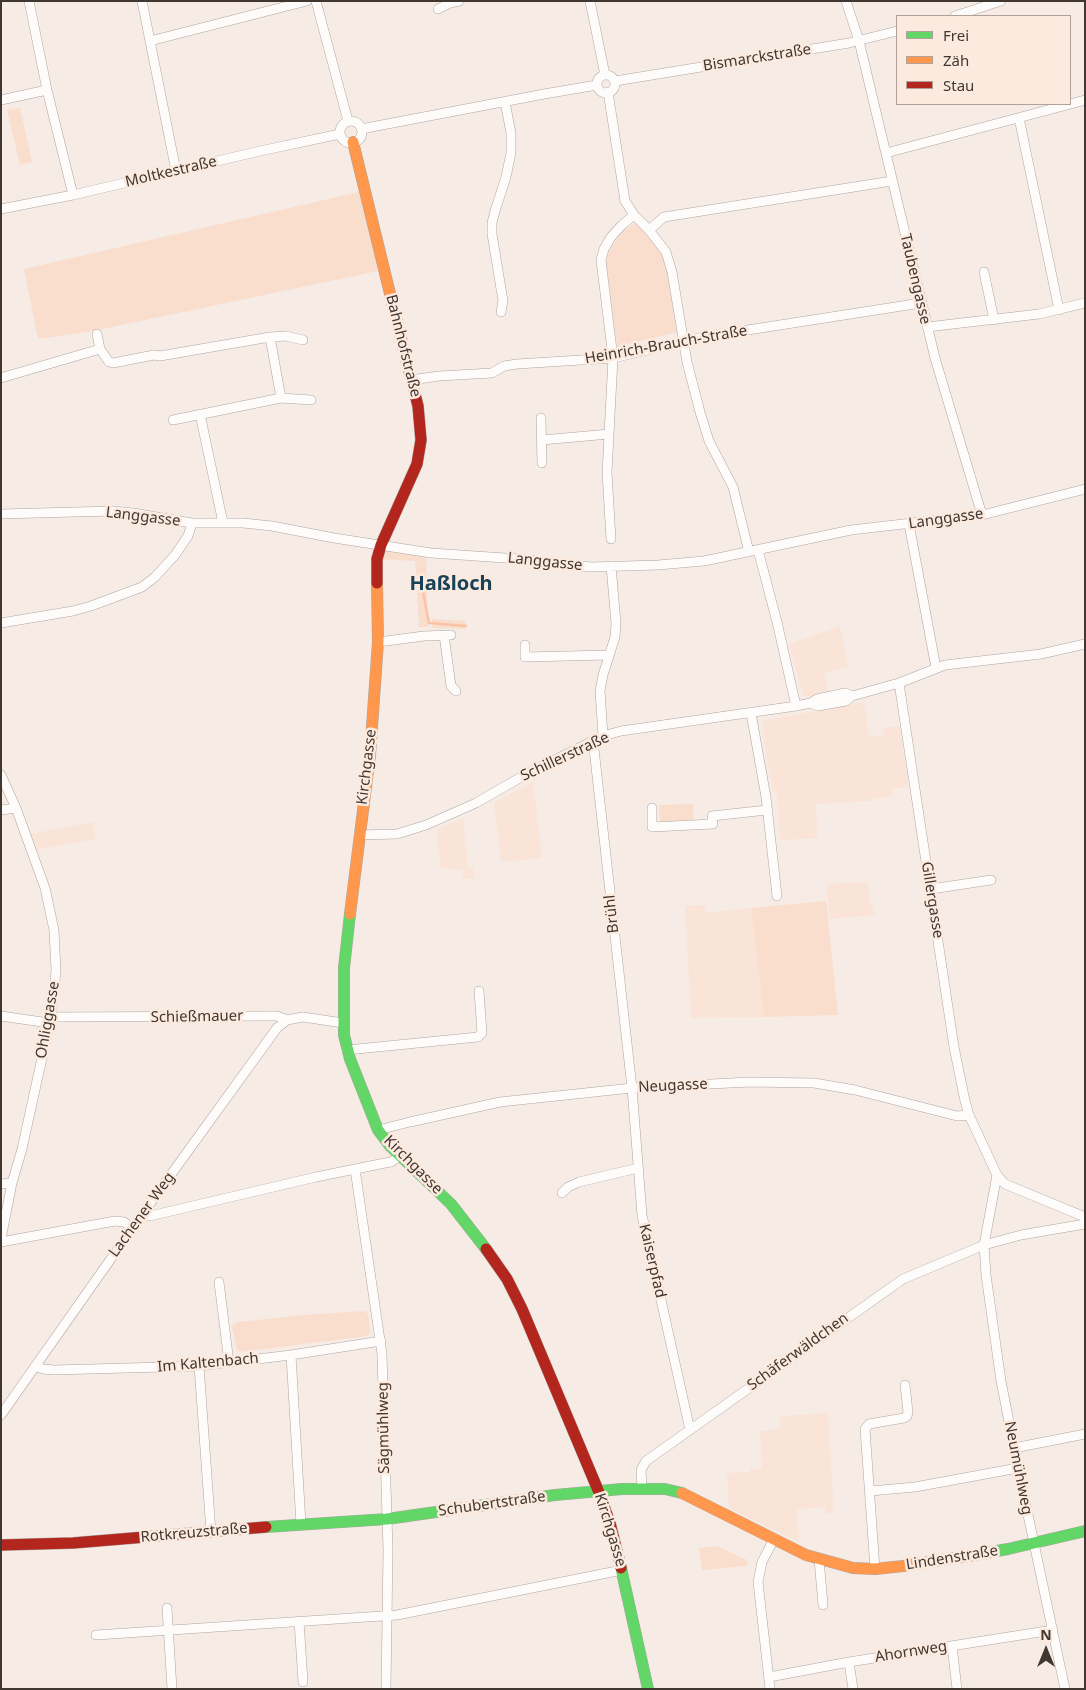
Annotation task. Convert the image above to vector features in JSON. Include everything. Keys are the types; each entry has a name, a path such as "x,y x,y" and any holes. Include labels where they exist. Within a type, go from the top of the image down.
{"street":[{"path":"29,1 47,90 73,195"},
{"path":"142,1 176,171"},
{"path":"150,41 307,1"},
{"path":"316,1 348,121"},
{"path":"438,9 459,1"},
{"path":"590,1 605,75"},
{"name":"Taubengasse","path":"846,1 859,41 927,327 982,514"},
{"path":"958,15 1001,1"},
{"name":"Bismarckstraße","path":"615,81 859,41 896,31"},
{"path":"605,75 610,75 615,81 615,87 608,92 602,92 597,85 598,80 605,75"},
{"path":"361,129 597,85"},
{"path":"1,100 47,90"},
{"path":"608,92 618,146 625,201 634,216 649,230 666,252 672,272 687,362 700,412 709,441 733,487 754,551 777,622 796,706"},
{"path":"1071,104 1085,100"},
{"path":"501,312 503,301 492,234 492,223 511,153 505,102"},
{"path":"886,153 1067,105"},
{"path":"1019,118 1059,310"},
{"path":"348,121 358,124 361,129 359,139 353,142 347,142 340,134 343,125 348,121"},
{"name":"Moltkestraße","path":"1,209 73,195 340,134"},
{"name":"Bahnhofstraße","path":"353,142 418,406 421,426 420,452 413,474 381,545"},
{"path":"649,230 664,217 892,181"},
{"path":"612,539 607,472 613,358 602,260 604,249 611,237 634,216"},
{"path":"984,272 994,320"},
{"name":"Heinrich-Brauch-Straße","path":"411,380 439,376 492,373 504,366 517,364 613,358 684,340 921,303"},
{"path":"927,327 994,320 1059,310 1085,303"},
{"path":"97,334 100,350 109,362 113,363 270,336 286,336 303,340"},
{"path":"270,336 281,398"},
{"path":"1,378 100,350"},
{"path":"173,420 281,398 311,400"},
{"path":"200,414 222,523"},
{"path":"541,418 542,463"},
{"path":"542,440 609,434"},
{"name":"Langgasse","path":"1,514 113,512 149,515 192,523 272,526 431,553 520,559 578,566 658,565 704,561 851,530 982,514 1085,489"},
{"path":"1,623 58,614 82,608 142,587 155,577 176,555 188,536 192,523"},
{"path":"909,524 936,668"},
{"name":"Kirchgasse","path":"381,545 377,559 378,642 370,755 344,968 342,1023 347,1050 378,1130 400,1156 460,1213 485,1245 507,1279 529,1324 598,1490 616,1540 648,1689"},
{"path":"603,736 600,691 616,623 611,566"},
{"path":"378,642 447,635 451,686 456,691"},
{"name":"Schillerstraße","path":"359,835 397,834 426,825 476,803 520,778 603,736 796,706 811,703 817,699 845,694 852,696 899,683 945,665 1041,654 1085,644"},
{"path":"525,645 525,657 609,655"},
{"name":"Gillergasse","path":"899,683 954,1047 969,1115 997,1175"},
{"path":"751,713 767,810 777,896"},
{"name":"Brühl","path":"593,740 632,1088"},
{"name":"Ohliggasse","path":"1,775 16,808 45,888 51,914 56,971 50,1020 22,1149 12,1183 1,1240"},
{"path":"1,810 16,808"},
{"path":"652,808 652,827 713,824 712,816 767,810"},
{"path":"931,889 991,880"},
{"path":"347,1050 478,1037 482,1033 478,990"},
{"name":"Schießmauer","path":"1,1016 50,1020 277,1016 287,1020 303,1018 342,1023"},
{"name":"Lachener Weg","path":"1,1415 141,1216 277,1028 287,1020"},
{"name":"Neugasse","path":"378,1130 500,1102 632,1088 750,1082 814,1083 855,1090 957,1116 969,1115"},
{"name":"Kaiserpfad","path":"632,1088 640,1198 645,1233 690,1430"},
{"path":"141,1216 150,1216 391,1162 400,1156"},
{"path":"562,1192 579,1182 638,1168"},
{"name":"Sägmühlweg","path":"355,1169 381,1341 387,1519 386,1689"},
{"path":"997,1175 1005,1184 1085,1217"},
{"name":"Neumühlweg","path":"997,1175 984,1245 986,1275 1014,1448 1065,1689"},
{"path":"1,1184 12,1183"},
{"path":"1,1240 115,1221 124,1222 133,1228"},
{"name":"Schäferwäldchen","path":"642,1489 641,1470 643,1464 903,1278 984,1245 1021,1235 1085,1224"},
{"path":"219,1282 229,1363"},
{"name":"Im Kaltenbach","path":"35,1366 54,1370 199,1366 291,1355 381,1341"},
{"path":"291,1355 301,1524"},
{"path":"199,1366 211,1532"},
{"path":"876,1569 865,1429 869,1424 907,1416 905,1385"},
{"path":"1014,1448 1085,1434"},
{"path":"870,1491 915,1487 1018,1468"},
{"name":"Lindenstraße","path":"598,1490 665,1489 684,1494 774,1539 819,1559 853,1568 876,1569 921,1563 1034,1544 1085,1531"},
{"name":"Schubertstraße","path":"387,1519 598,1490"},
{"name":"Rotkreuzstraße","path":"1,1546 73,1543 301,1524 387,1519"},
{"path":"770,1689 758,1582 762,1562 774,1539"},
{"path":"819,1559 823,1605"},
{"path":"96,1635 387,1616 622,1570"},
{"path":"167,1608 172,1689"},
{"path":"299,1621 303,1682"},
{"name":"Ahornweg","path":"769,1677 849,1662 1053,1630"},
{"path":"952,1646 957,1689"},
{"path":"849,1662 853,1689"}],"shaded area":[{"path":"20,108 32,162 20,165 7,110"},
{"path":"359,192 378,271 93,331 38,339 24,269"},
{"path":"635,223 663,255 668,274 677,332 617,347 606,263 608,253 614,243 624,231"},
{"path":"383,548 426,555 428,627 419,627 415,561 381,559"},
{"path":"432,619 466,621 466,629 432,628"},
{"path":"840,626 848,667 824,673 829,693 806,697 803,695 789,644"},
{"path":"864,702 869,737 884,735 884,728 900,726 908,787 892,789 891,797 873,798 872,801 816,804 818,838 780,840 777,792 773,792 764,741 763,721"},
{"path":"533,782 542,858 501,862 494,803"},
{"path":"693,804 694,820 660,822 659,805"},
{"path":"463,818 468,867 473,867 475,878 463,879 462,870 441,868 436,830"},
{"path":"93,822 96,839 36,850 30,834"},
{"path":"867,882 870,901 875,915 829,919 827,884"},
{"path":"826,901 838,1015 764,1017 751,908"},
{"path":"706,905 706,913 751,908 764,1017 691,1018 685,906"},
{"path":"365,1311 368,1314 370,1331 368,1336 241,1352 237,1350 232,1328 238,1322"},
{"path":"828,1413 834,1514 826,1514 825,1507 797,1509 799,1542 729,1508 727,1473 750,1472 750,1469 762,1469 760,1431 781,1429 780,1416"},
{"path":"717,1546 747,1560 747,1566 702,1570 699,1548"}],"waterway":[{"path":"423,592 429,623 466,626"}],"traffic: fast":[{"path":"350,914 344,968 344,1035 350,1059 378,1130 390,1146 451,1204 486,1249"},
{"path":"266,1527 387,1519 555,1495 622,1489 665,1489 682,1493"},
{"path":"974,1555 1085,1531"},
{"path":"621,1568 648,1689"}],"traffic: slow":[{"path":"353,142 404,351"},
{"path":"350,914 370,755 378,642 377,583"},
{"path":"682,1493 806,1555 853,1568 875,1569 903,1566 974,1555"}],"traffic: jam":[{"path":"377,583 377,559 381,545 417,464 421,440 418,406 404,351"},
{"path":"486,1249 507,1279 522,1309 598,1490 610,1523 621,1568"},
{"path":"1,1545 73,1543 266,1527"}],"district":[{"name":"Haßloch","path":"451,584"}]}
